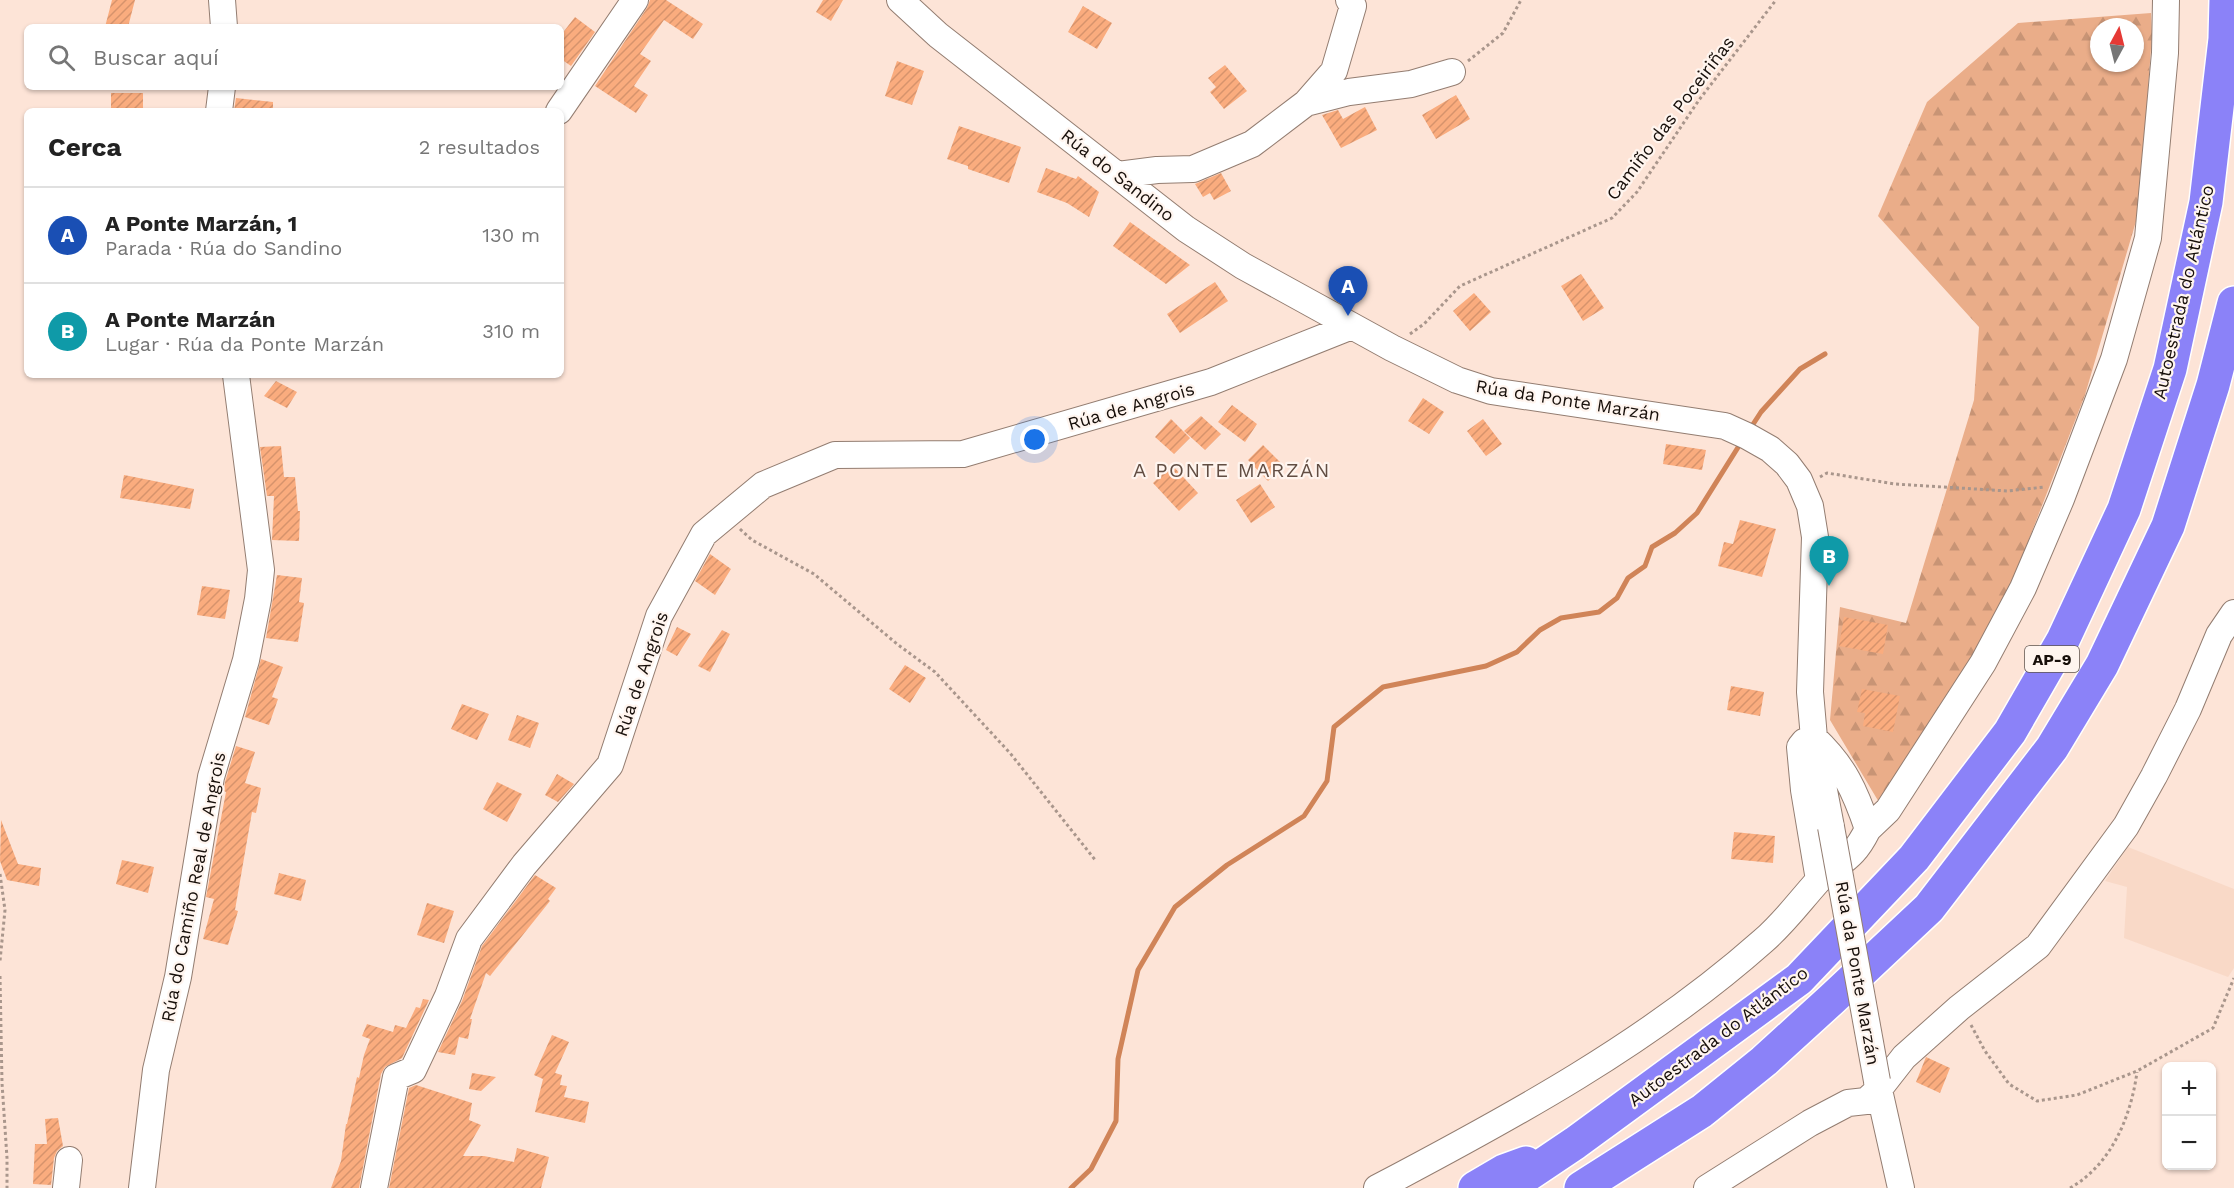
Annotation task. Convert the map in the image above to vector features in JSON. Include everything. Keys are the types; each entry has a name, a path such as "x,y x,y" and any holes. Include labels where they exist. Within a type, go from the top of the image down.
{"highway":[{"name":"Autoestrada do Atlántico","path":"1508,1188 1575,1143 1799,979 1914,858 2010,732 2062,640 2124,509 2170,369 2206,202 2225,39 2226,0"},
{"name":"AP-9","path":"1581,1188 1702,1111 1764,1061 1832,999 1929,908 2052,748 2102,665 2168,526 2213,386 2234,303"},
{"path":"1475,1188 1504,1171 1575,1143"}],"street":[{"path":"222,0 224,24"},
{"path":"561,108 635,0"},
{"name":"Rúa do Sandino","path":"900,0 938,35 1186,229 1244,266 1352,326"},
{"path":"1118,175 1157,170 1193,169 1252,144 1306,103 1334,71 1353,6 1348,0"},
{"name":"Rúa da Ponte Marzán","path":"1814,738 1805,740 1800,747 1804,790 1819,880 1855,851 1868,829 1888,810 1983,663 2023,588 2069,477 2114,359 2148,238 2166,52 2166,0"},
{"path":"1306,103 1349,92 1411,84 1452,72"},
{"path":"219,108 222,90"},
{"name":"Rúa da Ponte Marzán","path":"1352,326 1457,380 1491,391 1725,426 1770,449 1787,464 1803,487 1812,515 1815,537 1810,683 1814,738 1878,1085 1900,1188"},
{"name":"Rúa de Angrois","path":"374,1188 396,1077 413,1070 448,996 470,939 524,865 610,765 659,616 704,534 763,485 835,455 963,454 1211,382 1352,326"},
{"name":"Rúa do Camiño Real de Angrois","path":"142,1188 156,1070 178,977 211,777 246,660 258,599 261,570 236,378"},
{"path":"1707,1188 1810,1123 1848,1103 1866,1101 1904,1057 1959,1008 2037,946 2126,826 2188,709 2219,635 2234,614"},
{"path":"1814,738 1831,754 1855,790 1868,829"},
{"path":"1377,1188 1505,1120 1631,1042 1764,941 1819,880"},
{"path":"66,1188 69,1160"}],"path":[{"path":"1452,72 1503,33 1521,0"},
{"name":"Camiño das Poceiriñas","path":"1392,348 1424,324 1460,286 1612,218 1637,192 1699,100 1776,0"},
{"path":"1803,487 1827,473 1895,484 2007,490 2058,485 2069,477"},
{"path":"725,516 753,540 814,574 897,644 935,672 1010,753 1096,861"},
{"path":"0,874 3,882 5,910 0,961"},
{"path":"0,976 2,1083 8,1158 7,1188"},
{"path":"1959,1008 1985,1051 2009,1084 2037,1101 2077,1095 2137,1071 2213,1028 2234,978"},
{"path":"2070,1188 2085,1180 2100,1165 2115,1141 2128,1111 2137,1071"}],"shaded area":[{"path":"2128,847 2234,889 2234,968 2228,977 2124,938 2127,887 2105,881"}],"green space":[{"path":"2151,13 2152,35 2139,211 2085,395 1984,655 1883,809 1830,720 1840,607 1906,623 1974,400 1979,327 1878,216 1927,102 2018,23"}],"building":[{"path":"112,0 135,0 129,24 106,24"},
{"path":"650,0 666,0 703,24 693,39 664,20 640,54 651,61 634,86 648,95 636,113 595,86"},
{"path":"823,0 843,0 831,21 816,12"},
{"path":"1083,6 1112,23 1097,49 1068,32"},
{"path":"575,17 595,32 571,66 564,61 564,31"},
{"path":"897,61 924,71 912,105 885,96"},
{"path":"1225,65 1247,91 1224,109 1210,92 1216,87 1208,78"},
{"path":"111,93 143,93 143,108 111,108"},
{"path":"1456,95 1470,119 1436,139 1422,115"},
{"path":"236,98 273,102 273,108 234,108"},
{"path":"1365,107 1377,130 1341,148 1322,115 1338,110 1343,119"},
{"path":"959,126 1021,147 1009,183 947,159"},
{"path":"1046,168 1076,179 1078,176 1099,192 1089,217 1067,203 1037,192"},
{"path":"1221,173 1231,191 1214,200 1210,193 1203,197 1195,184"},
{"path":"1130,222 1190,265 1166,284 1113,246"},
{"path":"1581,274 1604,308 1583,321 1561,286"},
{"path":"1215,282 1228,301 1180,333 1167,314"},
{"path":"1474,293 1491,312 1470,331 1453,311"},
{"path":"276,381 297,392 287,408 264,396"},
{"path":"1423,398 1444,412 1429,434 1408,421"},
{"path":"1232,405 1257,424 1245,442 1218,422"},
{"path":"1201,416 1221,434 1205,450 1184,431"},
{"path":"1171,419 1190,438 1174,454 1155,437"},
{"path":"1483,419 1502,444 1486,456 1467,431"},
{"path":"1666,444 1706,450 1702,470 1663,464"},
{"path":"1263,445 1284,466 1268,481 1248,460"},
{"path":"281,446 284,477 295,477 298,511 300,511 299,541 272,540 274,496 267,496 260,447"},
{"path":"1172,465 1198,493 1179,511 1153,483"},
{"path":"124,475 194,489 190,509 120,498"},
{"path":"1260,484 1275,507 1251,523 1236,500"},
{"path":"1740,520 1776,529 1762,577 1718,566 1724,542 1733,544"},
{"path":"710,554 731,569 715,595 695,581"},
{"path":"277,575 302,578 299,602 304,603 298,642 266,638"},
{"path":"202,586 230,590 225,619 197,615"},
{"path":"1844,617 1888,625 1883,654 1839,646"},
{"path":"677,627 691,634 677,656 666,650"},
{"path":"722,630 730,634 710,672 698,666"},
{"path":"261,659 283,667 272,697 278,699 269,725 245,717"},
{"path":"905,665 926,678 910,703 889,689"},
{"path":"1731,686 1764,692 1760,716 1727,710"},
{"path":"1862,689 1900,696 1893,732 1863,726 1865,713 1857,712"},
{"path":"462,704 489,714 477,740 451,729"},
{"path":"517,715 539,723 530,748 508,740"},
{"path":"236,746 255,752 245,783 261,788 256,813 252,812 235,910 238,911 228,945 203,939 214,899 206,897 226,792 224,791 225,782"},
{"path":"557,774 574,784 558,802 545,795"},
{"path":"497,782 522,794 507,822 483,809"},
{"path":"1,820 18,864 41,868 39,886 7,880 0,861"},
{"path":"1734,832 1775,836 1773,863 1731,859"},
{"path":"122,860 154,867 148,893 116,884"},
{"path":"279,873 306,880 301,901 274,894"},
{"path":"535,875 556,888 548,899 550,901 490,976 486,973 470,1019 472,1019 468,1039 459,1037 455,1055 438,1052 462,1001 482,946"},
{"path":"427,903 454,911 444,943 417,935"},
{"path":"423,999 429,1000 402,1058 385,1067 381,1074 359,1188 331,1188 341,1161 346,1124 357,1077 359,1078 370,1039 362,1036 367,1024 393,1032 395,1025 406,1028 416,1007 420,1008"},
{"path":"552,1035 569,1042 555,1073 562,1075 560,1085 567,1086 564,1097 589,1102 585,1123 535,1112 543,1079 534,1075"},
{"path":"1926,1057 1950,1068 1940,1093 1916,1082"},
{"path":"472,1073 496,1077 481,1091 469,1089"},
{"path":"416,1085 472,1103 469,1120 481,1125 463,1156 484,1156 514,1162 517,1148 549,1157 541,1188 389,1188 409,1088"},
{"path":"58,1118 63,1146 54,1158 51,1185 33,1184 35,1144 47,1144 45,1119"}],"waterway":[{"path":"1750,429 1761,412 1800,369 1825,354"},
{"path":"1071,1188 1091,1169 1116,1121 1118,1059 1138,970 1175,907 1227,865 1304,816 1327,781 1334,727 1383,687 1486,666 1517,652 1540,630 1561,618 1599,612 1617,598 1628,578 1645,566 1652,547 1675,533 1697,513 1742,441"}],"place":[{"name":"A Ponte Marzán, 1","path":"1348,316"},
{"name":"A Ponte Marzán","path":"1829,586"}],"district":[{"name":"A PONTE MARZÁN","path":"1232,470"}]}
